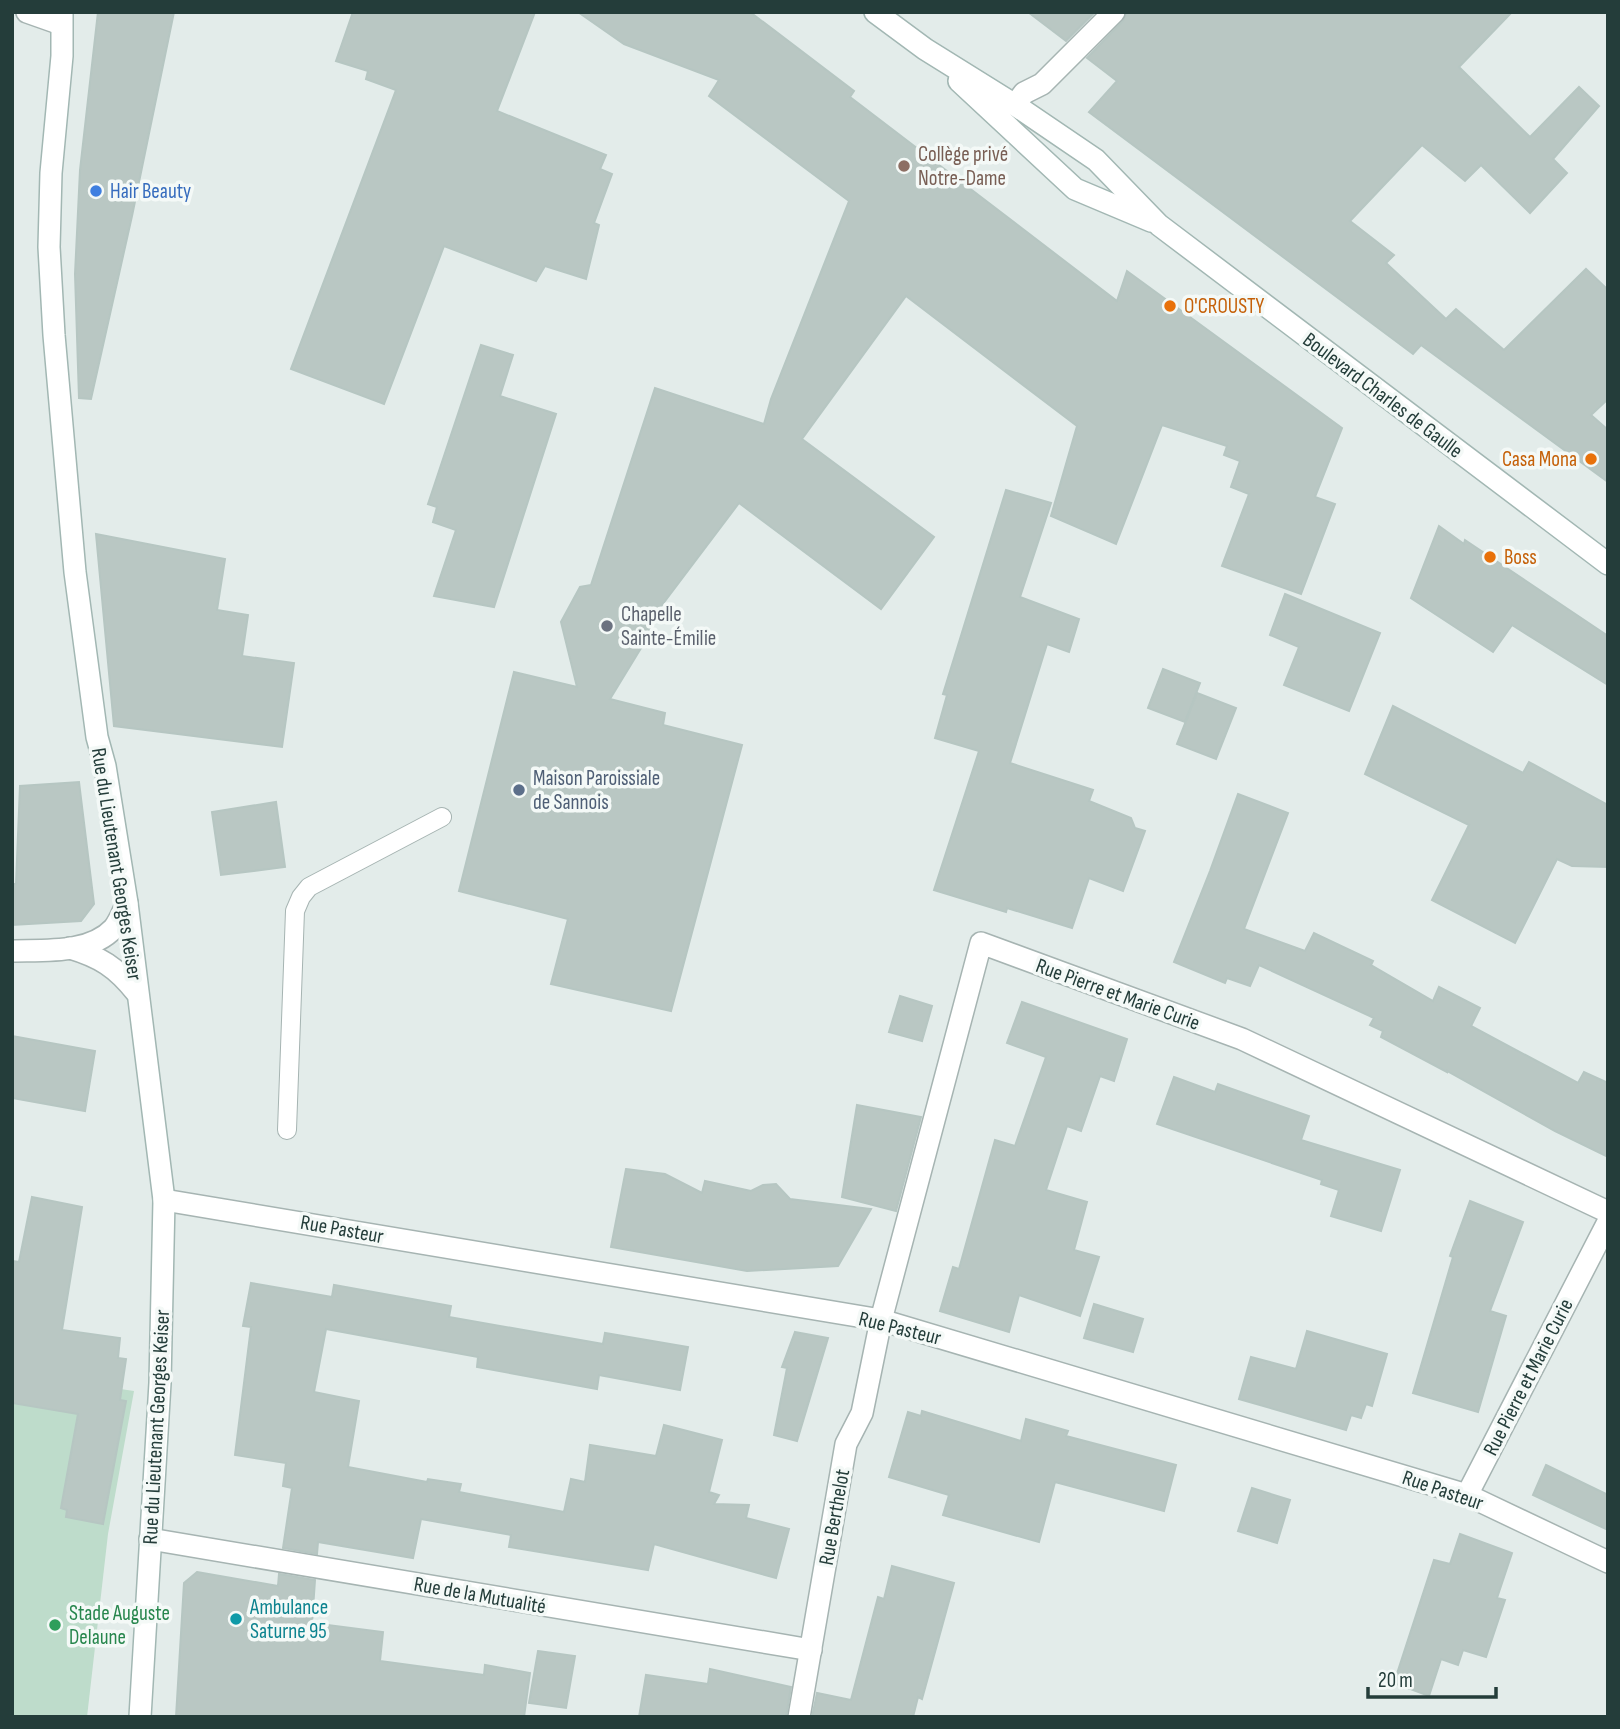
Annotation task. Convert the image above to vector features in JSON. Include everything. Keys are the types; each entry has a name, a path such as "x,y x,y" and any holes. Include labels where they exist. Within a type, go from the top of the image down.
{"street":[{"path":"27,12 61,18"},
{"name":"Boulevard Charles de Gaulle","path":"876,12 925,49 1015,104 1096,160 1159,225 1604,556"},
{"path":"1015,104 1024,93 1042,84 1114,12"},
{"name":"Rue du Lieutenant Georges Keiser","path":"61,18 62,57 51,173 49,247 54,335 75,572 97,737 105,766 127,903 164,1200 160,1383 140,1717"},
{"name":"Boulevard Charles de Gaulle","path":"925,49 1075,189 1159,225"},
{"path":"12,951 85,945 112,930 127,903"},
{"name":"Rue Pierre et Marie Curie","path":"881,1320 981,943 1242,1039 1608,1212"},
{"path":"69,948 93,955 111,966 136,992"},
{"name":"Rue Pasteur","path":"164,1200 881,1320 1468,1495 1608,1562"},
{"name":"Rue Pierre et Marie Curie","path":"1468,1495 1608,1222"},
{"name":"Rue Berthelot","path":"799,1717 846,1444 862,1413 881,1320"},
{"name":"Rue de la Mutualité","path":"150,1539 811,1650"}],"lane":[{"path":"287,1130 295,911 301,897 309,887 442,817"}],"green space":[{"name":"Stade Auguste Delaune","path":"12,1373 134,1391 108,1534 87,1717 12,1717"}],"building":[{"path":"98,12 174,12 91,399 79,398 75,274 80,170"},
{"path":"353,12 535,12 497,111 606,155 600,169 612,174 594,223 599,225 586,279 545,266 536,281 444,246 384,404 291,369 396,90 366,79 368,71 336,61"},
{"path":"578,12 750,12 854,91 850,97 1117,301 1127,271 1342,428 1315,497 1335,504 1301,594 1222,566 1249,494 1231,487 1240,461 1224,455 1227,446 1162,425 1116,544 1051,516 1077,426 906,296 802,439 934,537 881,609 739,503 650,621 652,630 610,699 665,713 663,725 742,745 671,1011 551,984 568,919 459,891 514,672 577,687 561,622 580,587 591,585 655,388 764,424 771,399 849,201 709,96 719,80 624,44"},
{"path":"1028,12 1095,12 1066,41"},
{"path":"1127,12 1512,12 1459,67 1530,137 1579,87 1599,106 1553,159 1567,173 1530,213 1481,165 1465,181 1422,145 1350,221 1394,255 1386,263 1446,319 1456,309 1504,350 1586,269 1608,290 1608,399 1591,415 1608,430 1608,482 1421,345 1413,354 1089,112 1117,81 1087,58 1123,21"},
{"path":"481,345 513,355 500,396 556,414 494,607 434,596 456,530 433,522 437,507 428,504"},
{"path":"1006,490 1051,503 1020,597 1079,619 1069,652 1047,644 1010,763 1093,790 1089,801 1131,818 1135,828 1145,831 1123,891 1089,878 1072,928 934,890 979,751 935,738 947,695 943,694"},
{"path":"1439,526 1464,544 1465,540 1608,636 1608,685 1512,625 1493,652 1411,598"},
{"path":"96,534 225,559 217,610 248,615 242,656 294,663 282,747 114,726"},
{"path":"1285,594 1380,633 1349,711 1284,685 1299,647 1270,635"},
{"path":"1163,669 1200,683 1185,722 1148,708"},
{"path":"1197,693 1236,708 1216,759 1177,744"},
{"path":"1393,706 1523,773 1529,762 1608,805 1608,867 1572,866 1557,859 1515,943 1432,900 1469,825 1365,774"},
{"path":"79,782 94,904 81,921 12,925 12,884 16,884 20,786"},
{"path":"1238,794 1288,813 1244,929 1305,951 1314,933 1373,961 1371,965 1433,1001 1439,987 1480,1008 1471,1026 1578,1083 1584,1072 1608,1083 1608,1157 1381,1037 1383,1031 1370,1025 1374,1018 1259,965 1250,986 1227,978 1225,983 1174,962"},
{"path":"276,802 285,867 221,875 212,812"},
{"path":"900,996 932,1006 922,1041 889,1032"},
{"path":"1022,1002 1127,1039 1114,1081 1100,1076 1081,1131 1067,1126 1046,1190 1087,1202 1074,1250 1099,1257 1080,1316 1019,1295 1009,1332 940,1311 953,1267 959,1269 995,1140 1015,1146 1046,1057 1007,1043"},
{"path":"12,1036 95,1051 85,1111 12,1098"},
{"path":"1174,1077 1215,1092 1218,1084 1309,1116 1301,1140 1400,1170 1381,1231 1331,1216 1339,1190 1321,1184 1322,1180 1157,1124"},
{"path":"857,1105 921,1117 896,1211 842,1197"},
{"path":"626,1169 665,1174 702,1193 705,1181 751,1191 763,1185 776,1184 790,1199 871,1209 838,1266 747,1271 611,1247"},
{"path":"32,1197 82,1207 62,1330 120,1338 118,1358 126,1359 120,1400 126,1401 103,1524 66,1517 67,1510 61,1508 78,1414 12,1403 12,1261 19,1262"},
{"path":"1470,1201 1523,1222 1490,1311 1506,1316 1478,1412 1413,1393 1453,1257 1450,1256"},
{"path":"251,1283 332,1297 334,1285 451,1306 449,1317 603,1344 605,1333 688,1347 680,1390 599,1375 597,1389 477,1367 478,1357 326,1329 314,1392 359,1401 348,1467 427,1482 428,1479 461,1484 459,1492 564,1512 571,1479 585,1482 590,1445 656,1456 664,1425 722,1440 709,1492 719,1495 714,1504 749,1505 746,1518 789,1529 776,1578 654,1544 648,1570 509,1547 511,1535 421,1519 413,1558 318,1542 317,1554 283,1548 292,1488 283,1486 286,1463 235,1455 251,1327 243,1326"},
{"path":"1094,1304 1143,1319 1133,1352 1084,1338"},
{"path":"1307,1331 1387,1354 1372,1406 1366,1404 1361,1418 1351,1415 1346,1430 1239,1399 1251,1357 1296,1369"},
{"path":"795,1332 828,1338 797,1441 774,1435 787,1368 782,1367"},
{"path":"922,1411 1021,1441 1026,1419 1068,1431 1066,1436 1176,1465 1164,1511 1055,1482 1039,1542 943,1515 949,1495 889,1477 908,1412 921,1416"},
{"path":"1546,1465 1608,1495 1608,1530 1533,1495"},
{"path":"1252,1488 1290,1500 1277,1543 1238,1531"},
{"path":"1460,1534 1512,1553 1497,1598 1505,1600 1486,1657 1463,1650 1458,1665 1441,1659 1429,1696 1394,1683 1434,1560 1450,1564"},
{"path":"892,1566 954,1583 922,1699 918,1697 913,1717 812,1717 817,1693 851,1700 878,1597 884,1599"},
{"path":"197,1572 278,1586 279,1574 315,1580 312,1623 383,1632 380,1661 484,1675 485,1665 530,1673 524,1717 176,1717 184,1583"},
{"path":"538,1651 575,1656 566,1708 529,1703"},
{"path":"710,1669 791,1687 786,1717 639,1717 646,1675 708,1684"}],"place":[{"name":"Collège privé Notre-Dame","path":"904,166"},
{"name":"Hair Beauty","path":"96,191"},
{"name":"O'CROUSTY","path":"1170,306"},
{"name":"Casa Mona","path":"1591,459"},
{"name":"Boss","path":"1490,557"},
{"name":"Chapelle Sainte-Émilie","path":"607,626"},
{"name":"Maison Paroissiale de Sannois","path":"519,790"},
{"name":"Ambulance Saturne 95","path":"236,1619"},
{"name":"Stade Auguste Delaune","path":"55,1625"}]}
